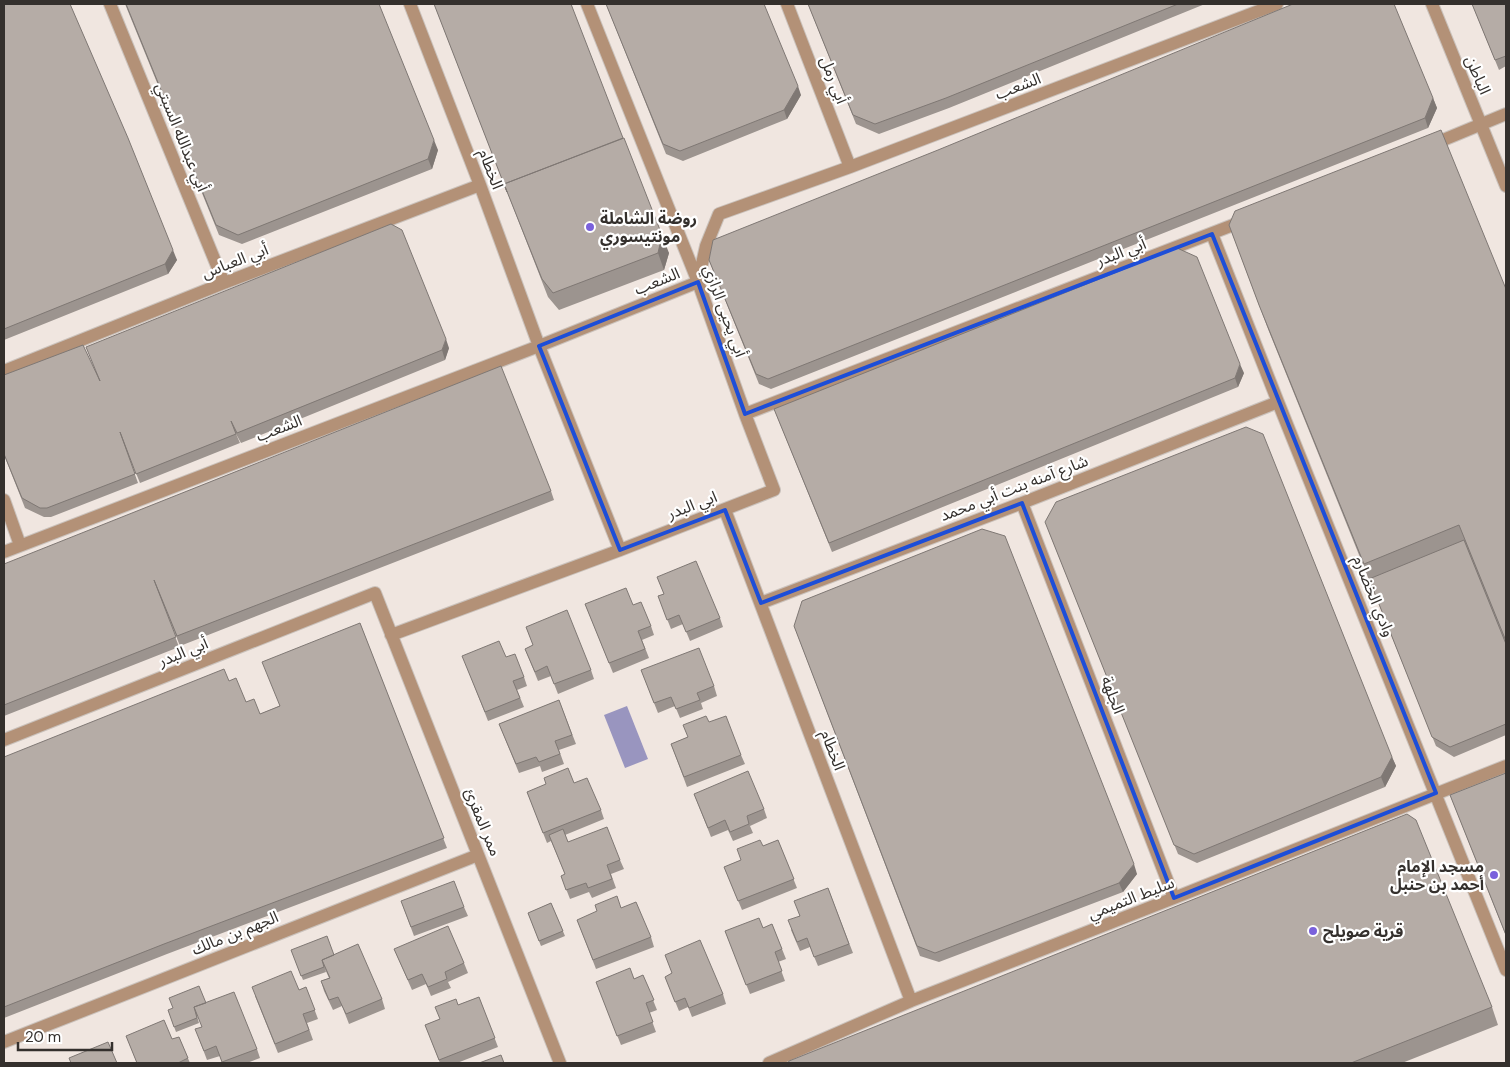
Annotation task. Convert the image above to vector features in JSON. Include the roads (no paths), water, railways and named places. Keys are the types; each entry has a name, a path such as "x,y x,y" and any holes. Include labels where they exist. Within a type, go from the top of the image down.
{"street":[{"name":"أبي عبدالله السبتي","path":"110,4 224,283"},
{"name":"الخطام","path":"410,4 480,185 539,346 620,550"},
{"name":"أبي يحيى الرازي","path":"587,4 698,282 774,490"},
{"name":"أبي رمل","path":"787,4 850,167"},
{"name":"الشعب","path":"4,552 539,346 698,282 706,246 718,214 850,167 1277,4"},
{"name":"الباطن","path":"1432,4 1506,186"},
{"path":"1419,150 1506,114"},
{"name":"أبي العباس","path":"4,371 224,283 480,185"},
{"name":"أبي البدر","path":"745,414 1257,216"},
{"name":"وادي الخضارم","path":"1212,234 1506,970"},
{"name":"شارع آمنه بنت أبي محمد","path":"761,603 1278,402"},
{"name":"ابي البدر","path":"620,550 774,490"},
{"path":"4,500 20,545"},
{"name":"الجلهة","path":"1022,503 1174,898"},
{"name":"الخطام","path":"725,510 911,1001"},
{"path":"391,635 620,550"},
{"name":"أبي البدر","path":"4,740 375,593"},
{"name":"ممر المقرئ","path":"375,593 560,1063"},
{"name":"سليط التميمي","path":"769,1063 911,1001 1506,766"},
{"name":"الجهم بن مالك","path":"4,1042 478,855"}],"place":[{"name":"روضة الشاملة مونتيسوري","path":"590,227"},
{"name":"مسجد الإمام أحمد بن حنبل","path":"1494,875"},
{"name":"قرية صويلح","path":"1313,931"}]}
